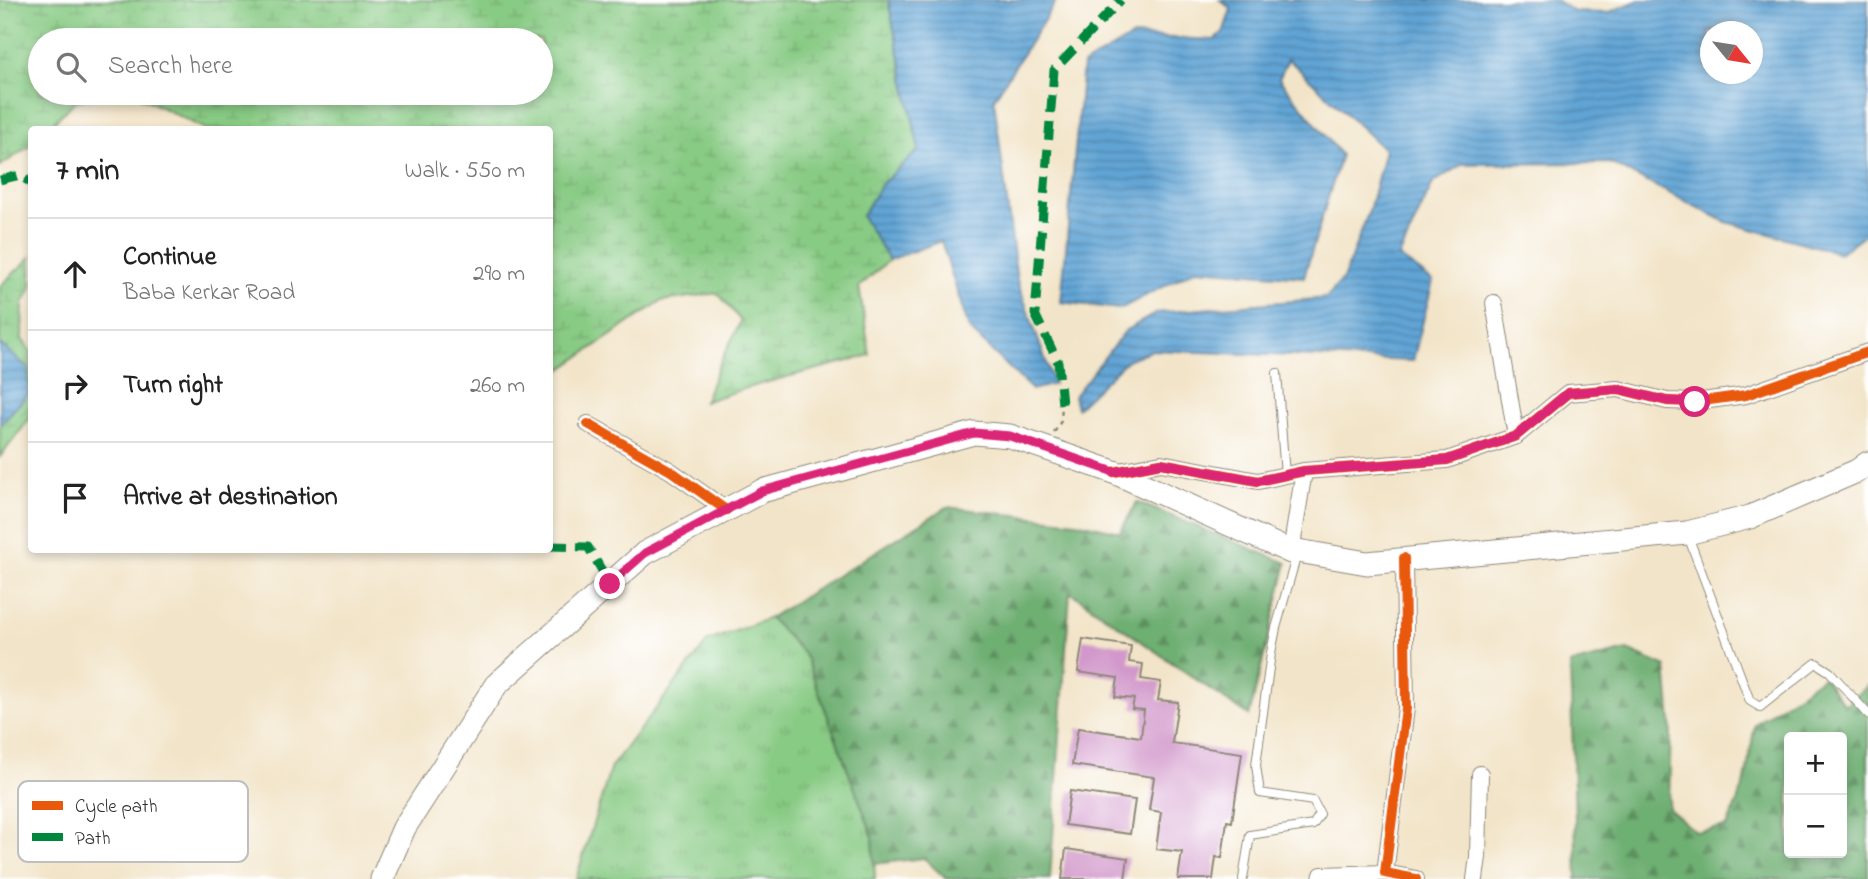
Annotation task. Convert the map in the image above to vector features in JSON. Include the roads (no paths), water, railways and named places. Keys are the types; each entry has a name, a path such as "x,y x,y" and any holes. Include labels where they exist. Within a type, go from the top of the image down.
{"main road":[{"path":"382,879 404,828 496,685 645,553 762,491 974,433 1010,436 1114,472 1294,552 1367,563 1687,533 1751,517 1857,471 1868,463"}],"street":[{"path":"1493,303 1516,436"},
{"path":"1114,472 1161,463 1258,481 1304,471 1447,460 1516,436 1568,393 1618,389 1667,401 1695,402 1746,395 1868,352"},
{"path":"588,424 671,471 726,510"},
{"path":"1294,552 1304,471"},
{"path":"1385,873 1406,708 1404,558"},
{"path":"1475,879 1480,774"},
{"path":"1321,879 1322,875 1385,873 1416,879"}],"lane":[{"path":"1277,373 1285,475"},
{"path":"1687,533 1750,701 1760,707 1815,663 1830,672 1868,714"},
{"path":"1243,879 1250,835 1313,825 1320,814 1312,801 1260,793 1256,765 1276,628 1294,552"}],"water":[{"path":"888,0 1057,0 994,99 1017,280 1054,384 1032,390 969,329 941,241 889,260 862,216 881,185 919,150"},
{"path":"1220,0 1555,0 1575,12 1607,13 1639,0 1868,0 1868,232 1840,253 1726,222 1610,163 1463,164 1433,183 1399,257 1433,281 1413,361 1152,350 1127,360 1077,408 1074,396 1126,330 1157,313 1326,298 1343,279 1369,211 1385,150 1288,59 1279,79 1341,155 1304,277 1197,269 1120,309 1061,302 1083,65 1133,36 1214,40 1223,33 1231,9"},
{"path":"0,344 28,368 28,394 0,425"}]}
